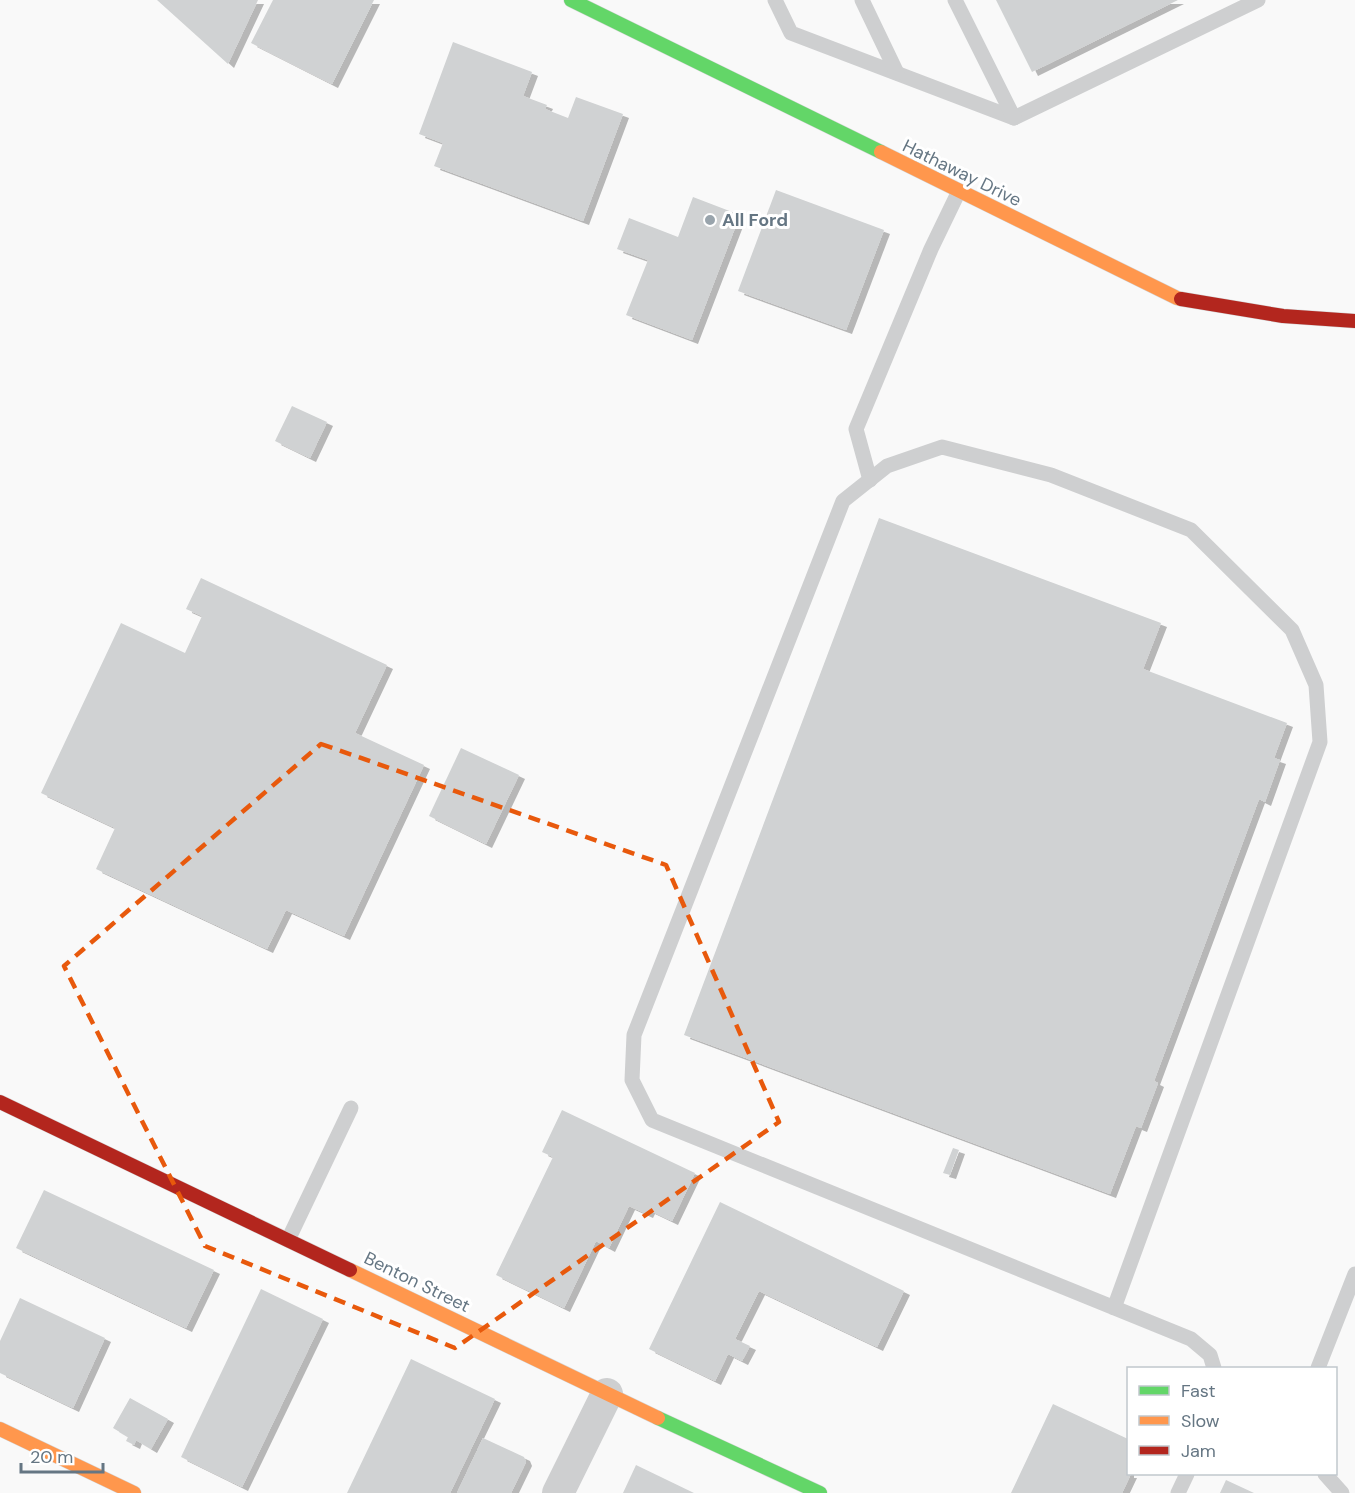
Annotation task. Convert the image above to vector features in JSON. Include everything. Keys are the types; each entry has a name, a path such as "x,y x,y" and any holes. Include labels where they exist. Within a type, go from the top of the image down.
{"street":[{"name":"Hathaway Drive","path":"571,0 1177,298 1283,316 1355,321"},
{"name":"Benton Street","path":"0,1102 607,1394 820,1493"},
{"path":"558,1493 607,1394"},
{"path":"0,1429 134,1493"}],"lane":[{"path":"775,0 791,33 1014,118 1258,0"},
{"path":"862,0 897,73"},
{"path":"955,0 1014,118"},
{"path":"870,480 856,429 931,249 959,191"},
{"path":"1114,1308 1320,742 1316,685 1292,630 1191,530 1051,475 942,447 887,466 843,501 634,1035 632,1080 652,1120 1191,1340 1210,1355 1215,1367"},
{"path":"288,1240 351,1108"},
{"path":"1318,1367 1355,1274"},
{"path":"1179,1493 1186,1475"},
{"path":"1327,1475 1342,1493"}],"highlighted area":[{"path":"321,744 666,865 779,1122 455,1348 205,1246 64,966"}],"building":[{"path":"157,0 258,0 228,64"},
{"path":"273,0 374,0 332,84 251,43"},
{"path":"996,0 1178,0 1032,72"},
{"path":"453,42 532,72 523,96 547,105 545,109 568,118 576,97 623,114 583,221 434,166 443,143 419,134"},
{"path":"776,190 884,230 846,330 738,291"},
{"path":"693,197 740,215 692,340 626,315 648,260 617,249 629,218 678,237"},
{"path":"292,406 327,422 310,458 275,441"},
{"path":"879,518 1161,623 1143,669 1287,723 1274,758 1280,760 1265,802 1259,799 1154,1081 1158,1083 1141,1128 1136,1126 1110,1194 684,1035"},
{"path":"201,578 387,665 355,733 424,765 344,936 286,910 267,949 96,869 115,828 41,793 121,623 185,653 202,616 186,609"},
{"path":"461,748 519,775 486,844 429,816"},
{"path":"562,1110 695,1173 672,1221 649,1210 647,1214 629,1206 609,1248 596,1241 564,1308 496,1275 553,1157 542,1152"},
{"path":"953,1148 959,1150 950,1175 943,1173"},
{"path":"44,1190 214,1270 186,1328 16,1248"},
{"path":"720,1202 904,1291 877,1347 759,1291 735,1339 750,1346 742,1361 728,1354 715,1381 649,1349"},
{"path":"261,1289 323,1319 242,1487 181,1457"},
{"path":"20,1298 105,1338 73,1408 0,1373 0,1341"},
{"path":"411,1359 495,1399 450,1493 347,1493"},
{"path":"130,1398 168,1419 151,1449 136,1440 134,1445 126,1441 128,1437 113,1428"},
{"path":"1053,1404 1127,1439 1127,1475 1131,1475 1122,1493 1011,1493"},
{"path":"483,1438 524,1457 526,1462 511,1493 457,1493"},
{"path":"636,1465 694,1493 623,1493"},
{"path":"1226,1480 1254,1493 1220,1493"}],"traffic: fast":[{"path":"571,0 881,152"},
{"path":"658,1418 820,1493"}],"traffic: slow":[{"path":"881,152 1181,299"},
{"path":"350,1270 658,1418"},
{"path":"0,1429 134,1493"}],"traffic: jam":[{"path":"1181,299 1283,316 1355,321"},
{"path":"0,1102 350,1270"}],"place":[{"name":"All Ford","path":"710,220"}]}
